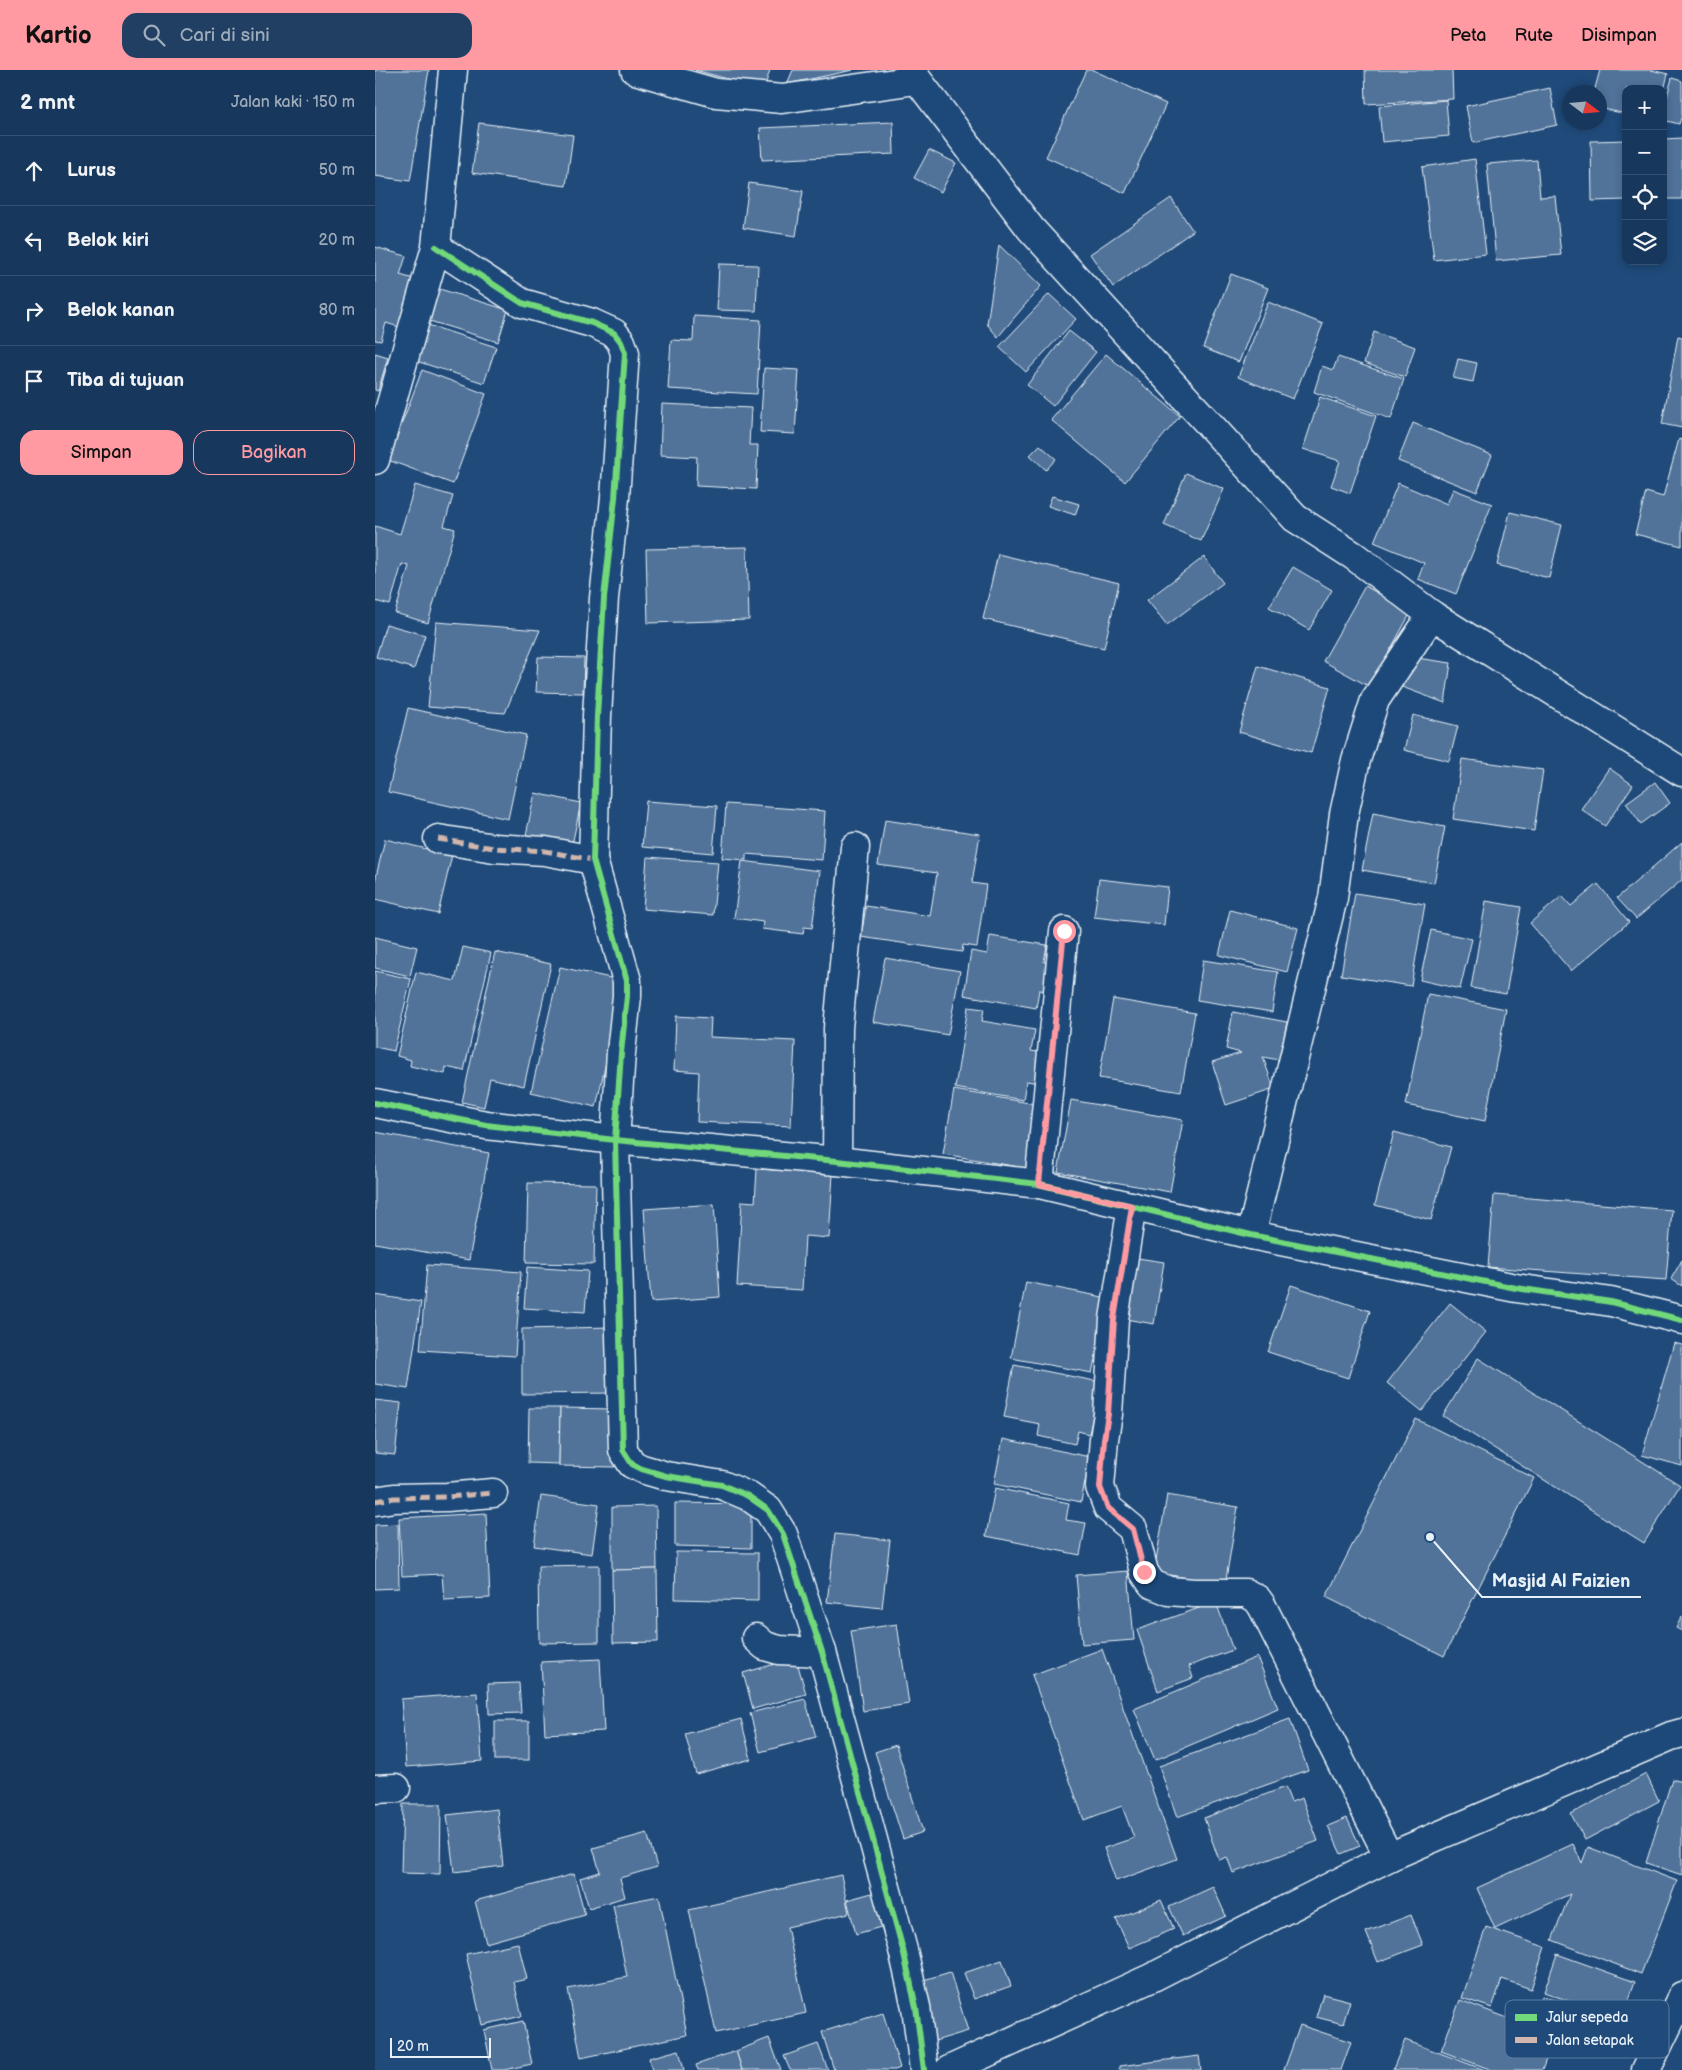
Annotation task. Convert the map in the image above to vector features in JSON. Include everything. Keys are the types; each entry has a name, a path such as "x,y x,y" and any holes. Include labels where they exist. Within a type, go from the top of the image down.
{"main road":[{"path":"375,460 436,247 453,70"},
{"path":"635,70 717,93 782,99 913,75 1031,229 1295,518 1354,556 1432,615 1682,772"},
{"path":"436,247 522,303 592,323 614,332 621,342 625,353 615,498 604,598 597,716 593,860 627,981 615,1140 623,1450 632,1464 642,1470 722,1486 748,1496 768,1510 783,1534 822,1652 903,1950 916,2007 924,2070"},
{"path":"1251,1235 1333,898 1344,814 1356,760 1375,700 1432,615"},
{"path":"438,839 494,848 545,851 593,860"},
{"path":"837,1161 838,1028 855,847"},
{"path":"1039,1184 1064,931"},
{"path":"375,1103 486,1125 1039,1184 1251,1235 1516,1288 1611,1302 1682,1320"},
{"path":"1132,1206 1114,1319 1108,1414 1102,1456 1100,1487 1108,1508 1133,1529 1144,1572 1152,1584 1169,1591 1246,1593 1257,1599 1389,1857"},
{"path":"375,1502 394,1498 447,1498 493,1493"},
{"path":"756,1638 765,1646 779,1650 822,1652"},
{"path":"949,2070 1151,1978 1389,1857 1671,1736 1682,1734"},
{"path":"1669,2023 1682,1996"},
{"path":"1646,2070 1652,2058"}],"building":[{"path":"375,70 429,70 410,181 375,176"},
{"path":"695,70 770,70 764,89"},
{"path":"793,70 853,70 787,84"},
{"path":"1086,70 1093,70 1166,104 1125,193 1046,157"},
{"path":"1365,70 1452,70 1453,99 1366,104"},
{"path":"1600,70 1651,70 1668,74 1665,85 1622,85 1622,113 1607,110 1607,85 1596,85"},
{"path":"1672,78 1682,81 1682,115 1679,124 1667,121 1667,96"},
{"path":"1550,88 1557,125 1473,143 1466,106"},
{"path":"1446,100 1449,136 1382,142 1379,106"},
{"path":"893,122 894,154 762,160 760,128"},
{"path":"479,123 573,135 566,186 472,173"},
{"path":"1682,138 1682,199 1667,199 1667,139"},
{"path":"1622,140 1622,200 1592,201 1591,141"},
{"path":"929,150 956,163 941,192 914,178"},
{"path":"1475,159 1486,254 1434,260 1422,167"},
{"path":"1537,160 1540,197 1555,196 1561,255 1496,261 1487,164"},
{"path":"749,183 803,191 796,236 743,228"},
{"path":"1171,198 1193,231 1113,287 1090,254"},
{"path":"999,245 1041,286 998,337 987,324"},
{"path":"375,247 406,256 400,275 414,279 399,327 386,323 381,341 375,340"},
{"path":"719,264 758,265 756,311 717,310"},
{"path":"1231,274 1268,288 1239,362 1203,348"},
{"path":"433,287 508,310 498,342 423,319"},
{"path":"1049,294 1076,319 1026,372 999,347"},
{"path":"1268,302 1323,324 1293,399 1238,377"},
{"path":"694,316 761,320 757,394 668,389 671,340 693,341"},
{"path":"422,323 496,347 484,383 410,359"},
{"path":"1069,331 1096,352 1053,406 1027,385"},
{"path":"1374,332 1415,347 1405,377 1364,363"},
{"path":"1678,336 1682,337 1682,428 1662,424"},
{"path":"375,353 388,357 378,391 375,390"},
{"path":"1106,354 1180,416 1125,482 1051,420"},
{"path":"1338,357 1404,379 1391,419 1314,392 1322,366 1333,370"},
{"path":"1458,359 1477,363 1473,382 1453,378"},
{"path":"764,368 799,370 795,434 760,432"},
{"path":"422,370 486,394 453,484 388,460"},
{"path":"1320,397 1376,416 1350,493 1331,486 1340,461 1303,449"},
{"path":"662,404 751,408 749,445 758,445 756,489 696,486 697,457 660,455"},
{"path":"1413,423 1492,455 1477,492 1398,461"},
{"path":"1679,439 1682,440 1682,546 1635,534 1646,492 1663,497"},
{"path":"1040,445 1056,459 1046,470 1030,455"},
{"path":"1186,473 1224,489 1201,541 1164,525"},
{"path":"1398,483 1447,504 1453,489 1492,504 1456,594 1418,579 1424,563 1374,542"},
{"path":"415,485 453,496 444,526 455,529 428,623 395,613 409,566 402,564 390,605 375,601 375,526 400,534"},
{"path":"1052,496 1079,504 1075,515 1048,506"},
{"path":"1510,512 1562,525 1549,578 1497,565"},
{"path":"747,547 749,620 648,623 646,549"},
{"path":"998,554 1119,583 1104,648 983,619"},
{"path":"1204,557 1223,583 1167,625 1147,600"},
{"path":"1293,567 1332,590 1309,630 1269,607"},
{"path":"1365,586 1411,612 1370,687 1323,661"},
{"path":"436,622 540,630 505,713 428,707"},
{"path":"386,624 425,635 414,669 376,657"},
{"path":"538,657 584,658 583,693 536,692"},
{"path":"1410,657 1451,663 1445,703 1402,687"},
{"path":"1258,666 1330,687 1311,753 1239,732"},
{"path":"408,708 526,735 508,819 388,792"},
{"path":"1413,715 1458,726 1449,761 1404,750"},
{"path":"1462,759 1543,770 1534,831 1453,819"},
{"path":"1609,768 1633,785 1605,826 1581,809"},
{"path":"1655,782 1670,803 1641,824 1626,803"},
{"path":"535,793 581,803 572,845 526,835"},
{"path":"646,801 717,806 713,853 642,847"},
{"path":"726,804 825,811 822,860 746,854 746,860 722,858"},
{"path":"1373,813 1445,827 1434,883 1362,870"},
{"path":"885,820 980,834 972,883 986,885 977,947 963,945 962,952 861,937 866,906 930,916 937,873 878,865"},
{"path":"385,839 452,855 438,914 375,899 375,881"},
{"path":"1682,842 1682,880 1636,919 1617,898"},
{"path":"647,857 718,862 713,915 643,909"},
{"path":"742,861 820,871 812,928 804,927 803,934 762,929 763,922 734,918"},
{"path":"1099,879 1168,887 1164,925 1094,917"},
{"path":"1598,884 1629,922 1571,971 1530,923 1562,896 1571,906"},
{"path":"1355,893 1425,904 1411,986 1341,975"},
{"path":"1486,901 1521,907 1506,994 1471,988"},
{"path":"1230,910 1298,928 1287,972 1219,955"},
{"path":"1431,930 1472,939 1460,989 1420,980"},
{"path":"990,936 1047,945 1044,962 1052,964 1048,991 1039,990 1036,1008 964,995 971,951 987,954"},
{"path":"375,937 417,947 410,976 375,968"},
{"path":"463,947 491,953 464,1071 446,1067 445,1074 410,1066 411,1060 397,1056 416,972 455,981"},
{"path":"495,952 551,964 524,1086 490,1078 484,1107 462,1102"},
{"path":"885,958 960,971 948,1035 873,1022"},
{"path":"1203,960 1278,972 1272,1012 1197,1000"},
{"path":"560,967 624,981 596,1107 531,1092"},
{"path":"375,971 411,979 394,1051 375,1047"},
{"path":"1428,994 1506,1009 1485,1121 1406,1105"},
{"path":"1113,999 1195,1013 1181,1092 1099,1078"},
{"path":"968,1007 984,1009 982,1021 1035,1030 1031,1051 1044,1053 1039,1083 1026,1081 1023,1100 955,1088"},
{"path":"1233,1012 1287,1022 1279,1060 1263,1057 1274,1089 1226,1105 1212,1062 1241,1053 1226,1049"},
{"path":"676,1016 711,1018 710,1037 795,1041 791,1126 697,1122 699,1072 674,1070"},
{"path":"954,1090 1041,1105 1031,1169 943,1154"},
{"path":"1071,1100 1183,1120 1170,1192 1058,1172"},
{"path":"375,1132 489,1153 469,1260 375,1243"},
{"path":"1394,1132 1451,1147 1431,1220 1375,1205"},
{"path":"757,1169 833,1174 829,1238 805,1236 802,1290 737,1286 742,1201 755,1202"},
{"path":"528,1183 596,1184 594,1264 526,1263"},
{"path":"1494,1195 1672,1210 1666,1280 1488,1267"},
{"path":"714,1204 720,1297 651,1302 644,1209"},
{"path":"1131,1257 1164,1262 1154,1324 1120,1318"},
{"path":"1682,1260 1682,1286 1671,1279"},
{"path":"427,1265 521,1272 515,1356 420,1350"},
{"path":"527,1267 588,1271 585,1312 524,1308"},
{"path":"1026,1282 1108,1298 1092,1373 1011,1358"},
{"path":"1291,1285 1370,1311 1348,1378 1268,1352"},
{"path":"375,1295 421,1302 408,1389 375,1384"},
{"path":"1450,1303 1486,1332 1422,1411 1387,1383"},
{"path":"612,1327 613,1393 522,1394 522,1329"},
{"path":"1674,1343 1682,1345 1682,1466 1642,1455"},
{"path":"1478,1358 1680,1485 1644,1543 1443,1416"},
{"path":"1014,1365 1100,1382 1089,1434 1078,1431 1075,1444 1038,1436 1040,1424 1004,1417"},
{"path":"375,1400 401,1403 395,1455 375,1453"},
{"path":"529,1408 560,1408 559,1464 528,1463"},
{"path":"560,1408 617,1409 615,1467 559,1466"},
{"path":"1416,1419 1534,1478 1444,1656 1326,1597"},
{"path":"1003,1439 1090,1457 1081,1502 994,1484"},
{"path":"995,1488 1069,1503 1066,1520 1086,1523 1080,1555 986,1536"},
{"path":"1167,1495 1238,1507 1225,1585 1154,1572"},
{"path":"541,1496 599,1504 592,1554 534,1546"},
{"path":"675,1503 751,1504 751,1548 675,1546"},
{"path":"656,1506 657,1569 612,1570 612,1507"},
{"path":"486,1513 490,1598 444,1600 442,1574 402,1576 399,1518"},
{"path":"398,1524 399,1588 375,1589 375,1525"},
{"path":"835,1534 890,1540 882,1608 827,1602"},
{"path":"676,1552 758,1553 758,1601 675,1599"},
{"path":"599,1565 599,1642 539,1643 538,1566"},
{"path":"657,1569 658,1642 613,1643 612,1570"},
{"path":"1128,1571 1134,1640 1082,1644 1076,1575"},
{"path":"1216,1602 1233,1650 1189,1666 1193,1678 1158,1691 1137,1630"},
{"path":"1682,1616 1682,1631 1676,1628"},
{"path":"897,1624 909,1704 863,1711 851,1631"},
{"path":"1102,1649 1177,1859 1116,1881 1104,1848 1134,1838 1122,1806 1084,1820 1032,1675"},
{"path":"1257,1657 1278,1708 1155,1760 1134,1709"},
{"path":"796,1658 806,1694 753,1709 743,1673"},
{"path":"600,1659 604,1731 545,1734 541,1662"},
{"path":"519,1683 521,1713 489,1714 488,1684"},
{"path":"477,1693 482,1761 406,1767 401,1699"},
{"path":"805,1699 816,1737 760,1752 750,1713"},
{"path":"741,1719 751,1759 696,1774 685,1734"},
{"path":"1290,1719 1308,1770 1177,1817 1159,1766"},
{"path":"495,1721 529,1721 529,1760 495,1760"},
{"path":"896,1745 923,1832 903,1839 875,1752"},
{"path":"1646,1774 1659,1801 1585,1840 1571,1814"},
{"path":"1672,1779 1682,1782 1682,1875 1646,1863"},
{"path":"1285,1787 1291,1802 1302,1798 1318,1841 1233,1873 1227,1857 1219,1860 1204,1818"},
{"path":"403,1804 441,1804 440,1874 401,1873"},
{"path":"497,1809 503,1866 454,1872 447,1815"},
{"path":"1347,1818 1360,1846 1341,1854 1328,1826"},
{"path":"647,1833 657,1867 620,1878 625,1897 589,1908 580,1878 600,1872 593,1848"},
{"path":"1573,1844 1582,1863 1588,1847 1677,1881 1641,1974 1552,1940 1570,1894 1495,1929 1477,1888"},
{"path":"574,1874 585,1915 486,1943 475,1901"},
{"path":"841,1875 849,1913 787,1927 806,2013 716,2033 689,1910"},
{"path":"1213,1887 1226,1916 1183,1936 1169,1907"},
{"path":"879,1891 888,1925 856,1934 847,1900"},
{"path":"659,1896 687,2035 581,2058 568,1989 627,1977 613,1905"},
{"path":"1161,1900 1174,1929 1129,1948 1116,1919"},
{"path":"1411,1915 1423,1945 1378,1962 1366,1932"},
{"path":"1486,1927 1545,1947 1531,1989 1502,1979 1492,2008 1462,1998"},
{"path":"518,1943 527,1979 514,1982 522,2016 482,2025 466,1954"},
{"path":"1557,1954 1635,1982 1629,2000 1566,2000 1544,1992"},
{"path":"1002,1960 1011,1986 974,1999 964,1973"},
{"path":"950,1972 968,2031 935,2041 917,1982"},
{"path":"1323,1994 1350,2001 1343,2024 1316,2017"},
{"path":"1542,1996 1554,2000 1541,2000"},
{"path":"1460,2000 1505,2017 1505,2058 1547,2058 1542,2070 1492,2070 1441,2051"},
{"path":"883,2013 900,2068 895,2070 834,2070 822,2032"},
{"path":"523,2021 532,2064 504,2070 492,2070 484,2030"},
{"path":"1300,2025 1351,2042 1341,2070 1284,2070"},
{"path":"769,2038 781,2070 742,2070 736,2051"},
{"path":"1405,2040 1485,2070 1393,2069"},
{"path":"818,2044 828,2070 790,2070 784,2056"},
{"path":"679,2050 684,2070 652,2070 649,2058"},
{"path":"736,2051 742,2070 698,2070 696,2065"},
{"path":"1199,2056 1201,2070 1119,2070 1119,2066"}],"marked path":[{"path":"438,839 494,848 545,851 593,860"},
{"path":"375,1501 394,1498 447,1497 493,1493"}],"cycle path":[{"path":"436,247 522,303 592,323 614,333 621,342 625,353 615,498 604,598 597,716 593,860 627,981 615,1140 623,1450 632,1464 642,1469 666,1476 722,1485 748,1496 768,1510 783,1534 822,1652 903,1950 916,2007 924,2070"},
{"path":"375,1103 486,1125 1039,1184 1251,1235 1516,1288 1611,1302 1682,1320"}],"place":[{"name":"Masjid Al Faizien","path":"1430,1537"}],"route":[{"path":"1064,931 1039,1184 1132,1206 1114,1319 1108,1414 1100,1487 1108,1508 1133,1529 1144,1572"}]}
